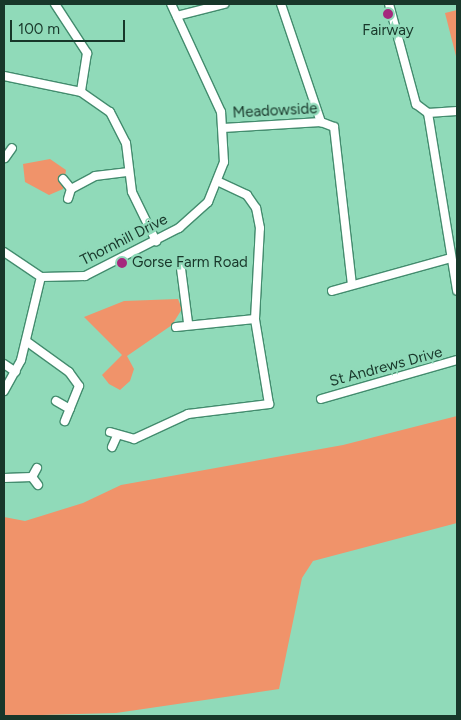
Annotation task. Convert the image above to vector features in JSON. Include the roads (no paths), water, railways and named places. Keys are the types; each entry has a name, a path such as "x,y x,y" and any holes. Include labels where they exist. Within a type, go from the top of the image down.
{"street":[{"path":"55,4 87,54 81,92"},
{"name":"Meadowside","path":"172,4 220,112 223,128 321,122 336,132 352,284"},
{"path":"177,16 224,4"},
{"path":"281,4 321,122"},
{"path":"388,4 416,104 428,113 457,112"},
{"path":"4,76 81,92 101,104 121,126 128,152 127,172 156,241"},
{"path":"428,113 450,258 457,291"},
{"name":"Thornhill Drive","path":"41,277 85,276 179,228 208,202 219,182 224,162 223,128"},
{"path":"12,148 4,158 13,164"},
{"path":"68,199 71,189 95,176 127,172"},
{"path":"63,179 71,189"},
{"path":"112,447 114,434 142,437 188,414 269,404 256,319 260,228 256,208 246,195 219,182"},
{"path":"4,252 41,277 26,340 16,372 4,391"},
{"path":"332,291 450,258"},
{"path":"180,261 177,271 188,323"},
{"path":"176,327 188,323 256,319"},
{"path":"26,340 74,376 79,391 65,421"},
{"name":"St Andrews Drive","path":"321,399 457,360"},
{"path":"4,364 16,372"},
{"path":"56,401 70,409"},
{"path":"32,477 37,468"},
{"path":"4,478 32,477"},
{"path":"32,477 38,485"}],"place":[{"name":"Fairway","path":"388,14"},
{"name":"Gorse Farm Road","path":"122,263"}]}
